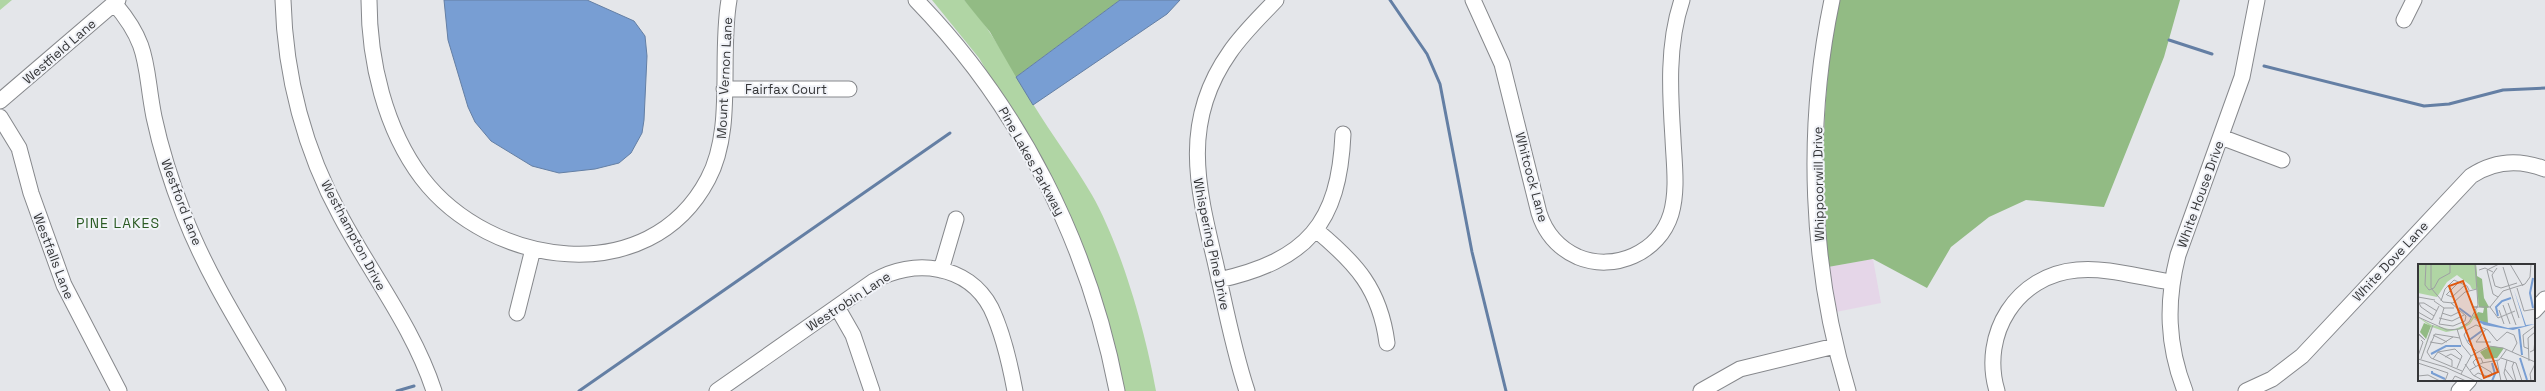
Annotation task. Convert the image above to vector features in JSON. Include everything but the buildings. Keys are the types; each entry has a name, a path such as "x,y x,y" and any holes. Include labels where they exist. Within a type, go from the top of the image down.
{"street":[{"name":"Westhampton Drive","path":"283,0 285,34 293,88 316,161 341,216 414,343 434,391"},
{"name":"Mount Vernon Lane","path":"369,0 373,47 379,81 392,125 408,158 438,196 462,217 490,234 533,249 568,254 614,251 652,237 677,219 698,196 716,162 722,135 724,49 729,0"},
{"name":"Pine Lakes Parkway","path":"916,0 964,54 996,97 1046,182 1068,228 1091,289 1117,391"},
{"name":"Whispering Pine Drive","path":"1247,391 1199,193 1196,156 1199,122 1208,92 1222,64 1238,41 1276,0"},
{"name":"Whitcock Lane","path":"1473,0 1502,64 1539,212 1545,227 1558,244 1569,252 1584,259 1604,262 1627,259 1648,248 1665,229 1671,214 1675,176 1672,50 1682,0"},
{"name":"Whippoorwill Drive","path":"1832,0 1819,89 1815,173 1819,243 1835,346 1848,391"},
{"name":"White House Drive","path":"2185,391 2173,354 2169,328 2171,282 2178,255 2246,65 2257,0"},
{"path":"2404,20 2414,0"},
{"name":"Westfield Lane","path":"0,101 116,2"},
{"name":"Westford Lane","path":"116,2 132,25 143,47 161,145 184,216 217,286 278,391"},
{"name":"Fairfax Court","path":"724,89 849,89"},
{"name":"Westfalls Lane","path":"0,117 19,148 31,193 64,285 119,391"},
{"path":"1219,280 1252,272 1276,262 1294,250 1316,230 1330,207 1339,180 1343,134"},
{"path":"2221,137 2282,160"},
{"name":"White Dove Lane","path":"2246,391 2276,377 2302,356 2471,176 2490,165 2503,162 2526,163 2545,169"},
{"path":"942,270 956,218"},
{"path":"1316,230 1352,261 1367,282 1378,302 1387,343"},
{"path":"517,313 533,249"},
{"name":"Westrobin Lane","path":"719,391 874,281 893,271 921,267 942,270 962,278 980,294 990,307 1000,332 1015,391"},
{"path":"1997,391 1992,357 1997,332 2009,308 2035,284 2056,274 2085,270 2171,282"},
{"path":"2535,309 2545,299"},
{"path":"837,307 853,335 872,391"},
{"path":"1701,391 1740,369 1835,346"},
{"path":"2459,391 2468,381"}],"shaded area":[{"path":"1873,259 1881,303 1836,312 1828,267"}],"green space":[{"path":"0,0 12,0 0,10"},
{"path":"932,0 964,0 984,24 1033,104 1092,195 1113,239 1131,290 1146,343 1156,391 1124,391 1113,341 1096,282 1060,194 979,58"},
{"path":"964,0 1120,0 1016,77 990,32"},
{"path":"1839,0 2180,0 2164,57 2104,207 2026,200 1989,217 1951,247 1927,288 1873,259 1828,267 1824,199 1824,133 1829,68"}],"water":[{"path":"444,0 587,0 634,21 645,36 647,56 642,133 631,153 619,163 595,169 559,173 532,166 491,141 475,122 468,107 448,40"},
{"path":"1120,0 1180,0 1167,14 1033,105 1016,77"}],"waterway":[{"path":"1390,0 1427,54 1440,84 1472,252 1506,391"},
{"path":"2169,40 2212,54"},
{"path":"2264,66 2424,106 2449,104 2503,90 2545,88"},
{"path":"579,391 950,133"},
{"path":"397,391 414,386"}],"district":[{"name":"PINE LAKES","path":"118,223"}]}
